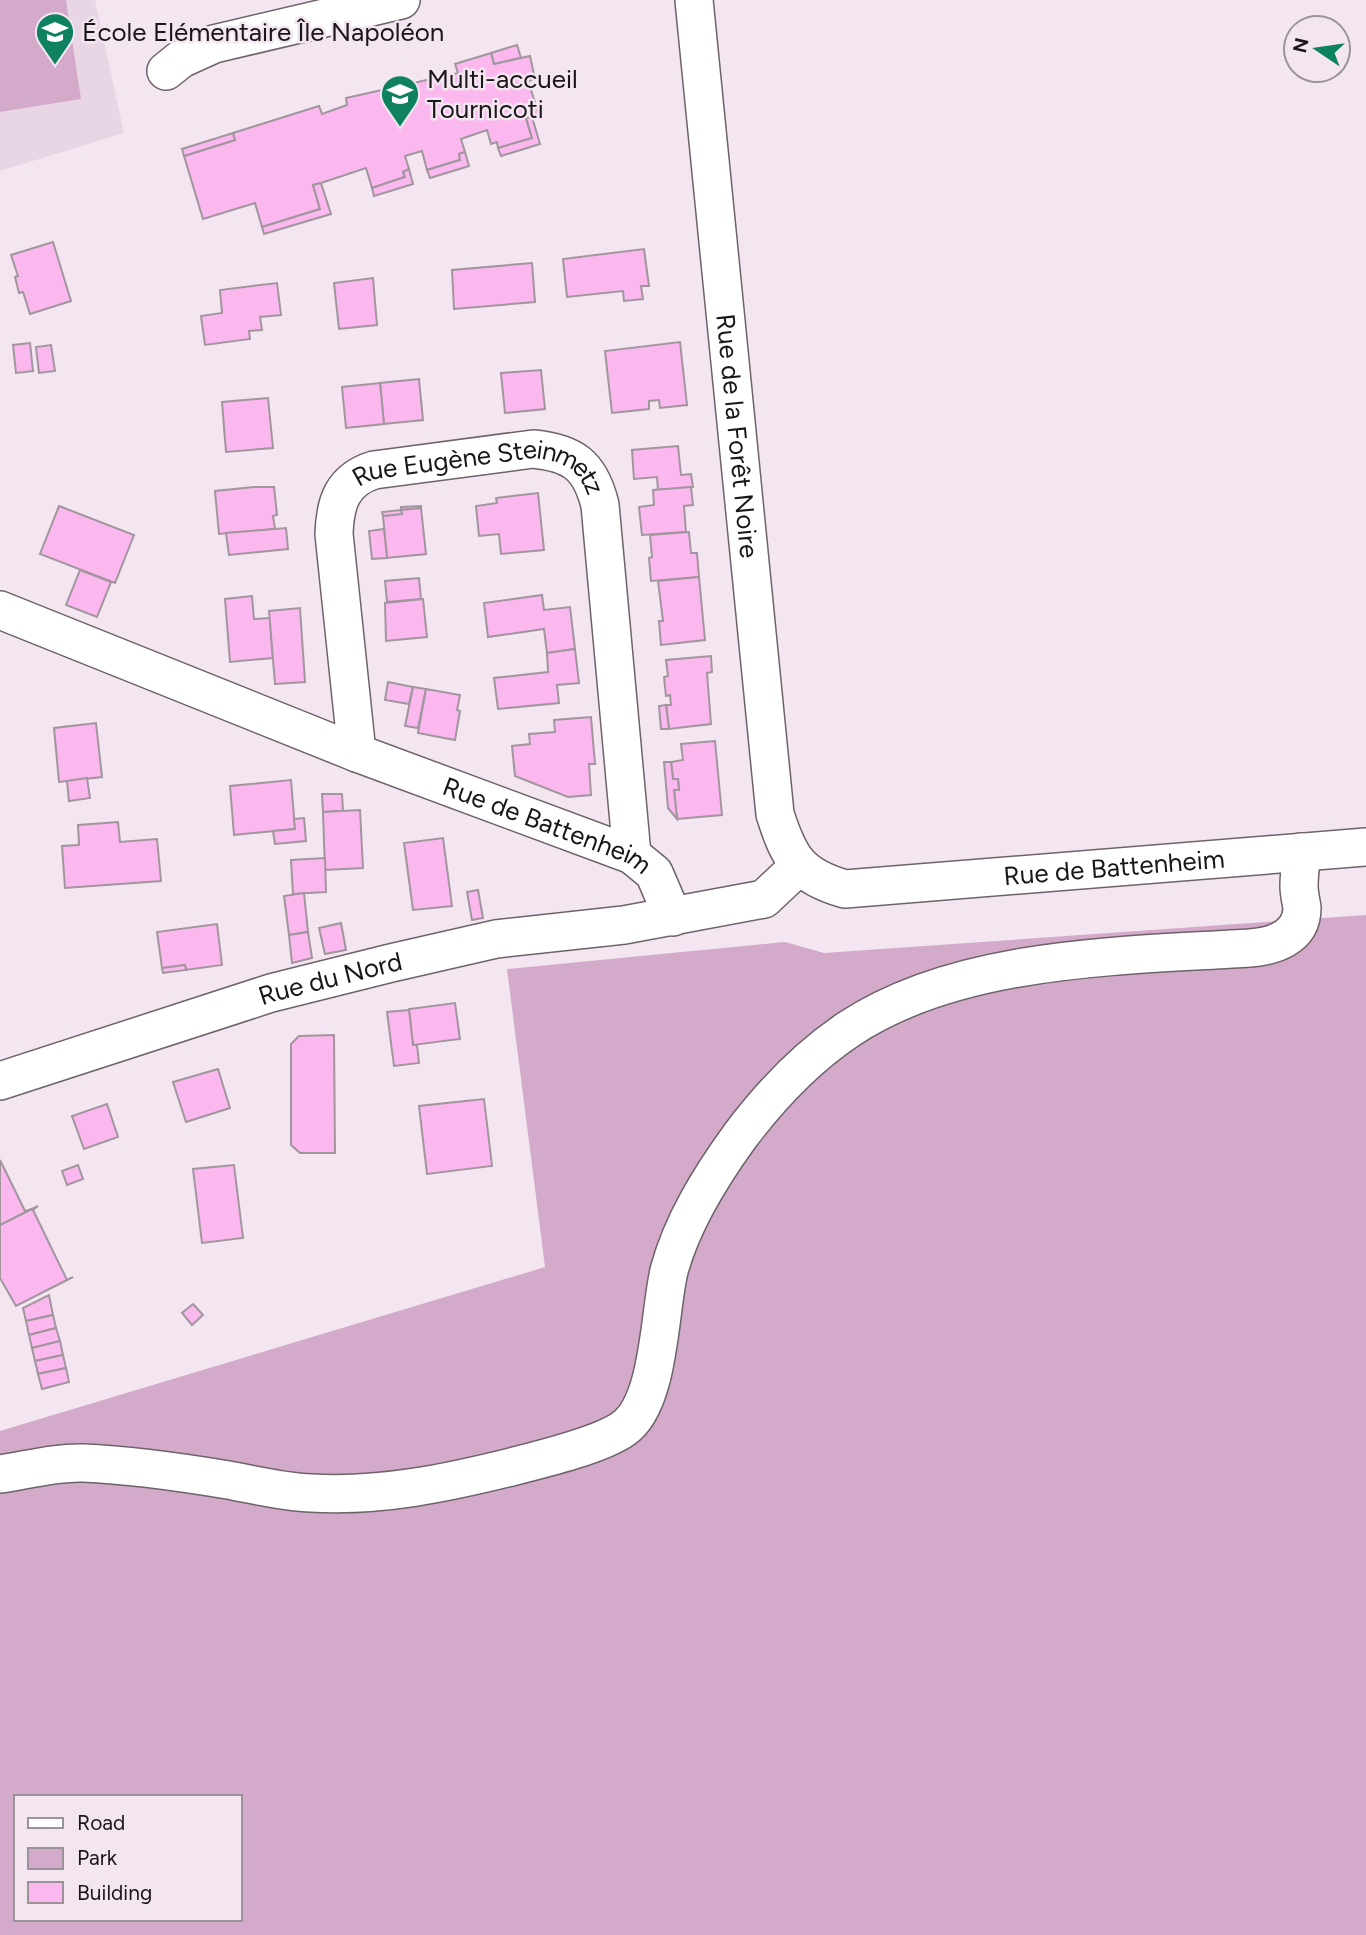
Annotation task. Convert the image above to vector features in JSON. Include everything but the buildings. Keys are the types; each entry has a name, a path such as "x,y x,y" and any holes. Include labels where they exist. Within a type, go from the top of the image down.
{"street":[{"path":"166,71 181,59 214,44 401,0"},
{"name":"Rue de la Forêt Noire","path":"695,0 775,814 783,840 799,866"},
{"name":"Rue Eugène Steinmetz","path":"357,753 334,534 338,500 350,483 359,474 374,470 533,449 553,451 570,457 586,469 596,485 600,505 632,855"},
{"name":"Rue de Battenheim","path":"0,610 357,753 632,855 654,873 673,917"},
{"name":"Rue de Battenheim","path":"799,866 821,883 845,889 1366,847"},
{"path":"0,1474 78,1462 130,1466 306,1493 352,1495 455,1481 547,1458 623,1429 642,1408 652,1378 661,1307 670,1266 691,1216 718,1166 765,1104 810,1060 849,1029 896,1005 994,972 1117,956 1259,947 1283,941 1298,926 1301,916 1298,888 1301,852"},
{"path":"673,917 764,899 799,866"},
{"name":"Rue du Nord","path":"0,1081 271,993 391,963 496,939 673,917"}],"shaded area":[{"name":"École Elémentaire Île Napoléon","path":"0,0 95,0 124,133 0,171"}],"green space":[{"path":"0,0 66,0 81,99 0,112"},
{"path":"1366,915 1366,1935 0,1935 0,1431 545,1267 507,969 785,942 824,953"}],"place":[{"name":"École Elémentaire Île Napoléon","path":"55,66"},
{"name":"Multi-accueil Tournicoti","path":"400,128"}]}
